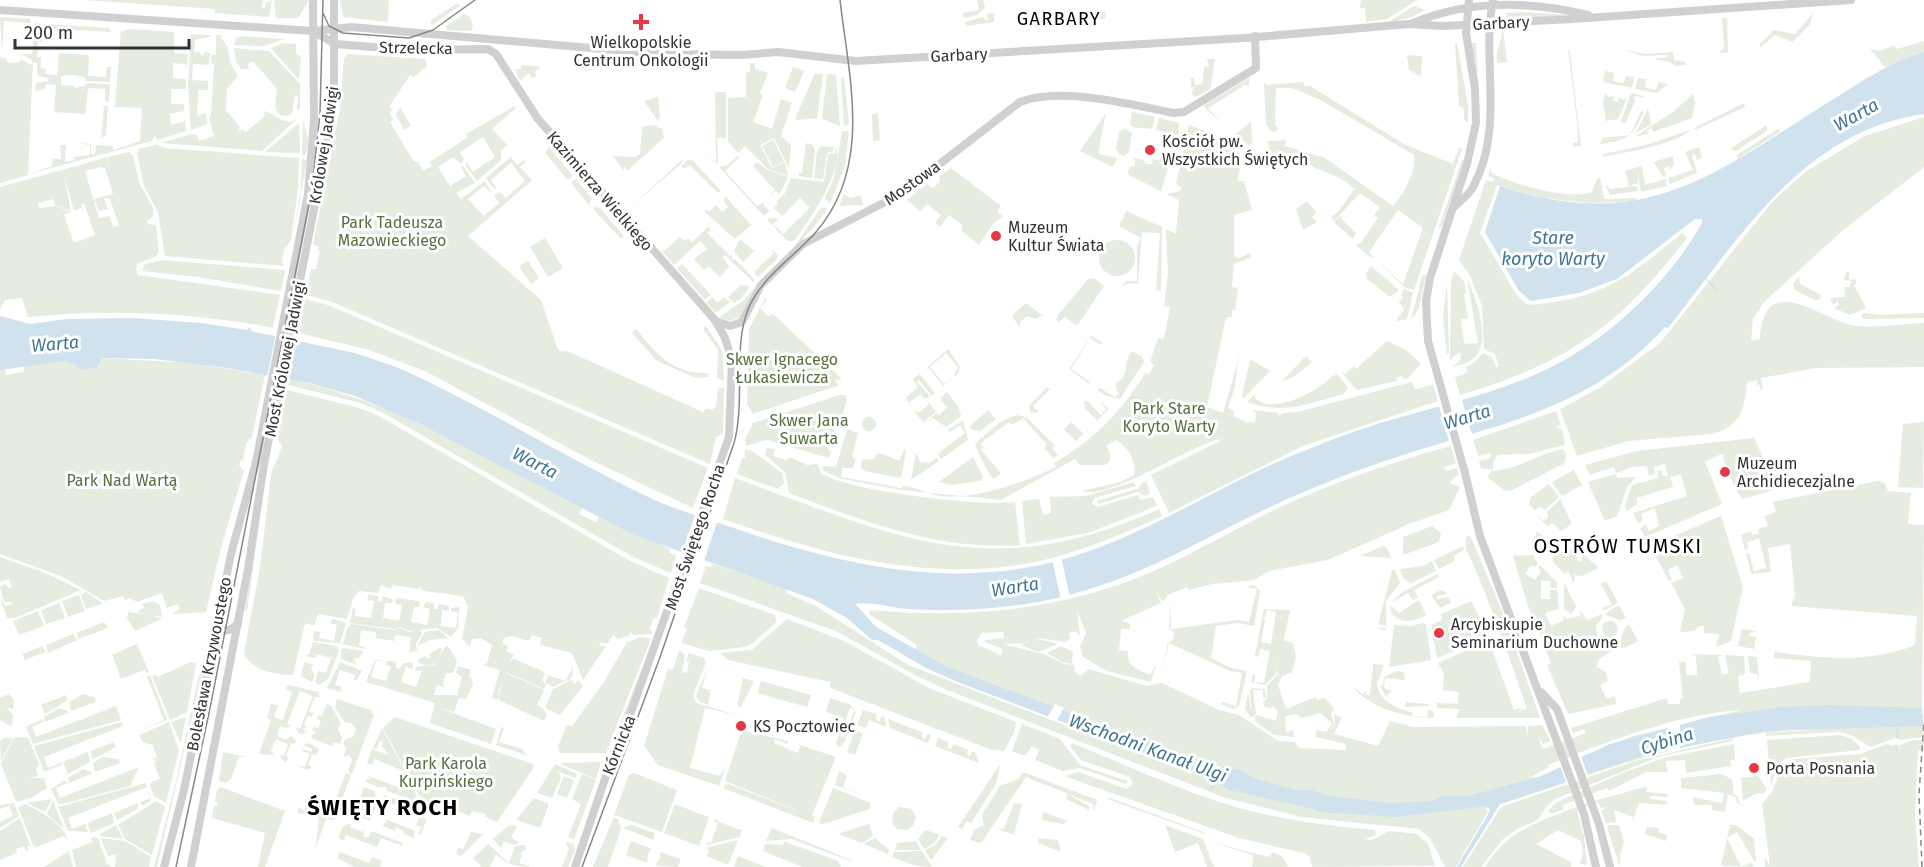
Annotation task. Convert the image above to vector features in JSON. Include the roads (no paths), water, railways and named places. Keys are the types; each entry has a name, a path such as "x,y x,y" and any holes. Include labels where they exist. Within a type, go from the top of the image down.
{"street":[{"name":"Królowej Jadwigi","path":"301,253 312,164 314,0"},
{"name":"Królowej Jadwigi","path":"301,253 329,133 335,44 334,0"},
{"path":"1451,9 1459,0"},
{"name":"Garbary","path":"422,34 660,54 742,55 777,52 850,61 1256,36 1409,24 1489,23 1851,0"},
{"path":"1469,3 1466,24 1475,89 1476,123 1471,153 1432,268 1426,301 1428,341 1486,556 1582,808 1591,838 1596,867"},
{"name":"Garbary","path":"1409,24 1469,3 1543,6 1593,16"},
{"path":"1452,209 1473,188 1488,143 1492,114 1487,55 1492,3"},
{"path":"0,10 313,32 335,44"},
{"name":"Strzelecka","path":"313,32 335,27 422,34"},
{"name":"Mostowa","path":"715,320 730,326 741,322 761,285 803,244 844,225 907,190 1020,102 1038,98 1093,97 1181,113 1250,74 1258,65 1256,36"},
{"path":"496,54 509,40"},
{"name":"Strzelecka","path":"335,44 411,50 484,48 496,54"},
{"name":"Kazimierza Wielkiego","path":"496,54 538,119 715,320"},
{"name":"Most Królowej Jadwigi","path":"260,463 301,253"},
{"name":"Most Świętego Rocha","path":"665,623 730,431 732,360 725,338 715,320"},
{"name":"Bolesława Krzywoustego","path":"191,867 238,624 260,463"},
{"name":"Bolesława Krzywoustego","path":"164,867 184,789 231,554 260,463"},
{"name":"Kórnicka","path":"575,867 609,767 624,734 665,623"},
{"path":"216,632 229,630 238,624"},
{"path":"1538,690 1560,715 1592,804 1610,867"}],"water":[{"path":"1924,52 1924,114 1881,124 1842,142 1808,166 1777,194 1748,226 1668,328 1665,327 1614,372 1587,389 1530,415 1322,484 1152,565 1088,590 1053,599 981,609 926,610 867,603 855,604 876,627 947,667 1194,759 1196,762 1200,760 1208,765 1241,770 1253,778 1296,790 1311,790 1329,796 1392,803 1433,801 1443,796 1468,796 1539,777 1610,744 1709,717 1783,707 1831,705 1922,708 1924,726 1765,731 1645,755 1500,804 1461,867 1457,867 1487,816 1490,810 1488,806 1396,817 1318,812 1314,809 1229,790 1209,777 1193,773 1194,769 1191,771 926,668 878,640 872,640 847,618 813,599 634,535 424,426 355,396 309,383 227,368 154,359 102,358 97,368 78,369 75,363 65,361 0,370 0,316 30,324 67,319 133,318 201,323 247,330 249,327 251,331 355,353 399,368 461,398 654,500 765,538 805,550 887,568 970,573 1011,570 1053,562 1108,544 1299,453 1381,423 1495,390 1563,361 1587,346 1631,311 1670,269 1702,223 1702,219 1695,219 1617,279 1579,293 1531,301 1519,291 1485,232 1500,186 1551,199 1597,204 1638,200 1677,189 1751,151 1876,73"}],"waterway":[{"path":"1707,279 1717,292"},
{"path":"1897,727 1897,738"},
{"path":"1896,745 1897,751"},
{"name":"Wschodni Kanał Ulgi","path":"1210,790 1216,783"}],"tram line":[{"path":"176,867 209,713 312,189 320,113 323,0"},
{"path":"323,13 329,26 343,33 409,38 433,30 475,0"},
{"path":"582,867 659,660 734,443 739,409 741,339 749,307 762,286 816,232 834,206 845,179 851,150 853,121 840,0"}],"railway":[{"path":"1922,867 1919,794 1924,721"}],"place":[{"name":"Wielkopolskie Centrum Onkologii","path":"641,22"},
{"name":"Kościół pw. Wszystkich Świętych","path":"1150,150"},
{"name":"Muzeum Kultur Świata","path":"996,236"},
{"name":"Muzeum Archidiecezjalne","path":"1725,472"},
{"name":"Arcybiskupie Seminarium Duchowne","path":"1439,633"},
{"name":"KS Pocztowiec","path":"741,726"},
{"name":"Porta Posnania","path":"1754,768"}],"district":[{"name":"GARBARY","path":"1059,19"},
{"name":"OSTRÓW TUMSKI","path":"1618,546"},
{"name":"ŚWIĘTY ROCH","path":"383,807"}],"water label":[{"name":"Warta","path":"1856,115"},
{"name":"Stare koryto Warty","path":"1553,248"},
{"name":"Warta","path":"55,344"},
{"name":"Warta","path":"1467,417"},
{"name":"Warta","path":"535,463"},
{"name":"Warta","path":"1015,587"},
{"name":"Cybina","path":"1667,741"}],"park label":[{"name":"Park Tadeusza Mazowieckiego","path":"392,231"},
{"name":"Skwer Ignacego Łukasiewicza","path":"782,368"},
{"name":"Park Stare Koryto Warty","path":"1169,417"},
{"name":"Skwer Jana Suwarta","path":"809,429"},
{"name":"Park Nad Wartą","path":"122,480"},
{"name":"Park Karola Kurpińskiego","path":"446,772"}]}
